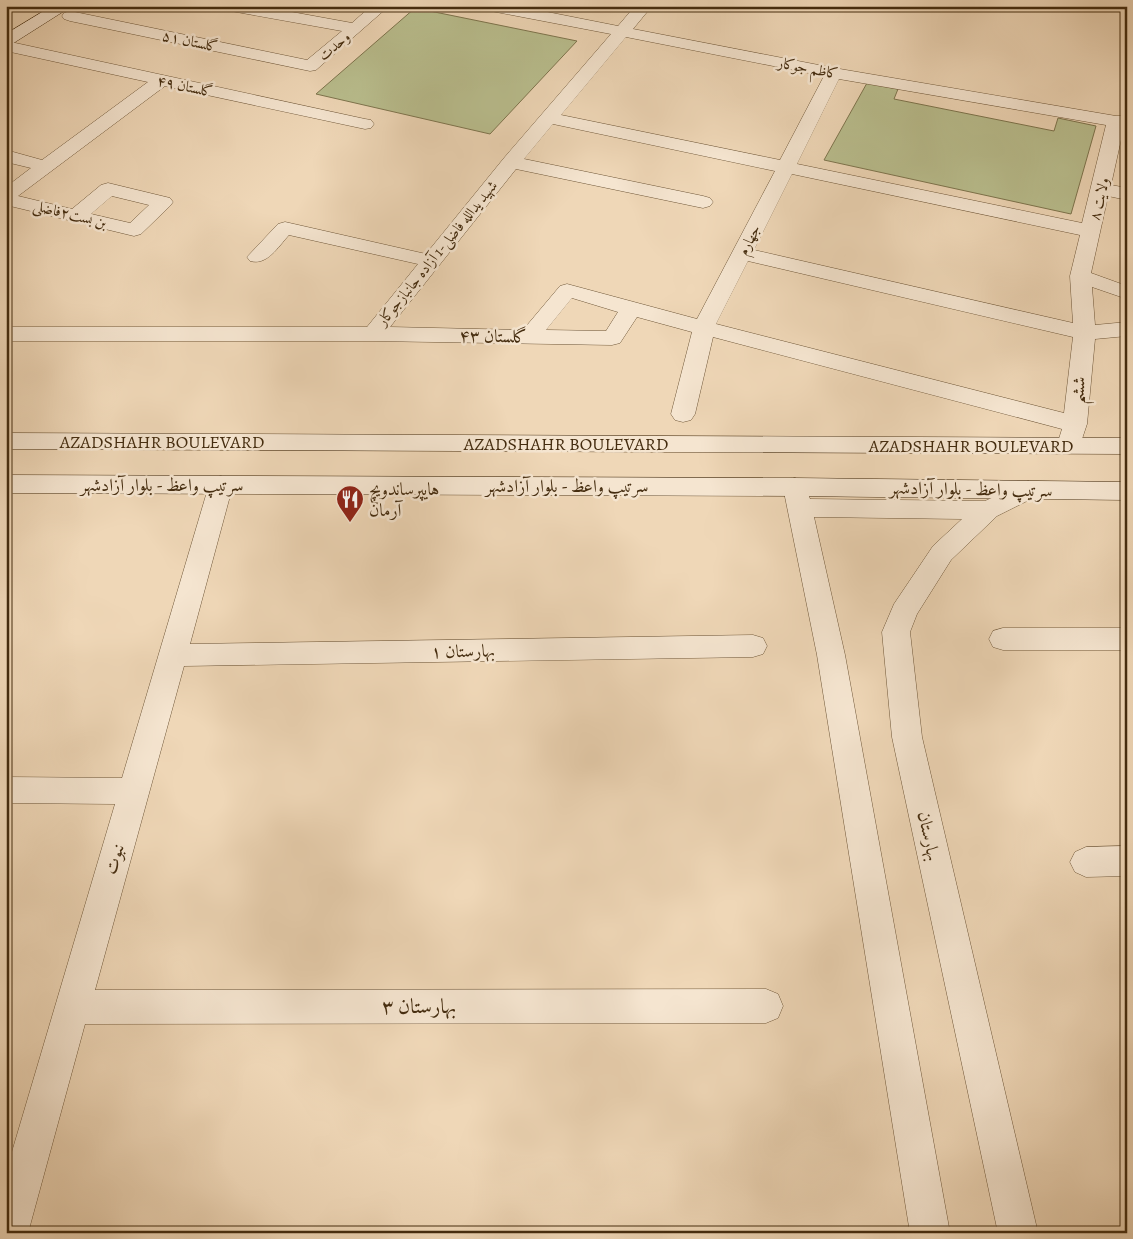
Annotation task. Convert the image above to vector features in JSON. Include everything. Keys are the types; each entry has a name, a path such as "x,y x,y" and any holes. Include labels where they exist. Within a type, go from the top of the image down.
{"street":[{"path":"231,6 252,8 355,28"},
{"name":"وحدت","path":"310,66 381,6"},
{"name":"کاظم جوکار","path":"491,6 834,73 1122,121"},
{"name":"شهید یدالله فاضلی-1 آزاده جانبازجوکار","path":"6,334 373,334 511,162 624,32 644,6"},
{"path":"6,41 67,11"},
{"name":"گلستان ۵۱","path":"67,11 310,66"},
{"name":"گلستان ۴۹","path":"6,46 365,124"},
{"name":"جهارم","path":"683,414 704,327 834,73"},
{"path":"6,197 44,166 160,80"},
{"path":"549,118 1091,231"},
{"name":"ولایت ۸","path":"1085,333 1080,276 1101,189 1122,121"},
{"path":"6,156 44,166"},
{"path":"511,162 703,202"},
{"name":"بن بست۲فاضلی","path":"6,197 134,230 163,202 108,189 77,215"},
{"path":"1101,189 1127,194"},
{"path":"257,257 285,228 431,261"},
{"path":"742,253 1085,333 1127,330"},
{"path":"1080,276 1127,293"},
{"path":"529,337 567,290 631,309 704,327 1072,435"},
{"name":"گلستان ۴۳","path":"373,334 612,338 631,309"},
{"name":"ششم","path":"1072,435 1085,333"},
{"name":"AZADSHAHR BOULEVARD","path":"6,442 1072,435 1127,446"},
{"name":"سرتیپ واعظ - بلوار آزادشهر","path":"6,484 220,485 797,497 1028,490 1127,491"},
{"name":"نبوت","path":"8,1233 220,485"},
{"name":"بهارستان","path":"1018,1233 907,738 896,632 904,611 942,553 988,510 1028,490"},
{"path":"930,1233 831,655 797,497 988,510"},
{"path":"1002,639 1127,639"},
{"name":"بهارستان ۱","path":"172,655 753,646"},
{"path":"6,790 133,791"},
{"path":"1086,862 1127,862"},
{"name":"بهارستان ۳","path":"72,1007 766,1006"}],"green space":[{"path":"415,8 577,41 490,134 316,94"},
{"path":"867,83 898,89 894,99 1054,131 1058,118 1096,126 1071,214 824,160"}],"place":[{"name":"هایپرساندویچ آرمان","path":"350,523"}]}
